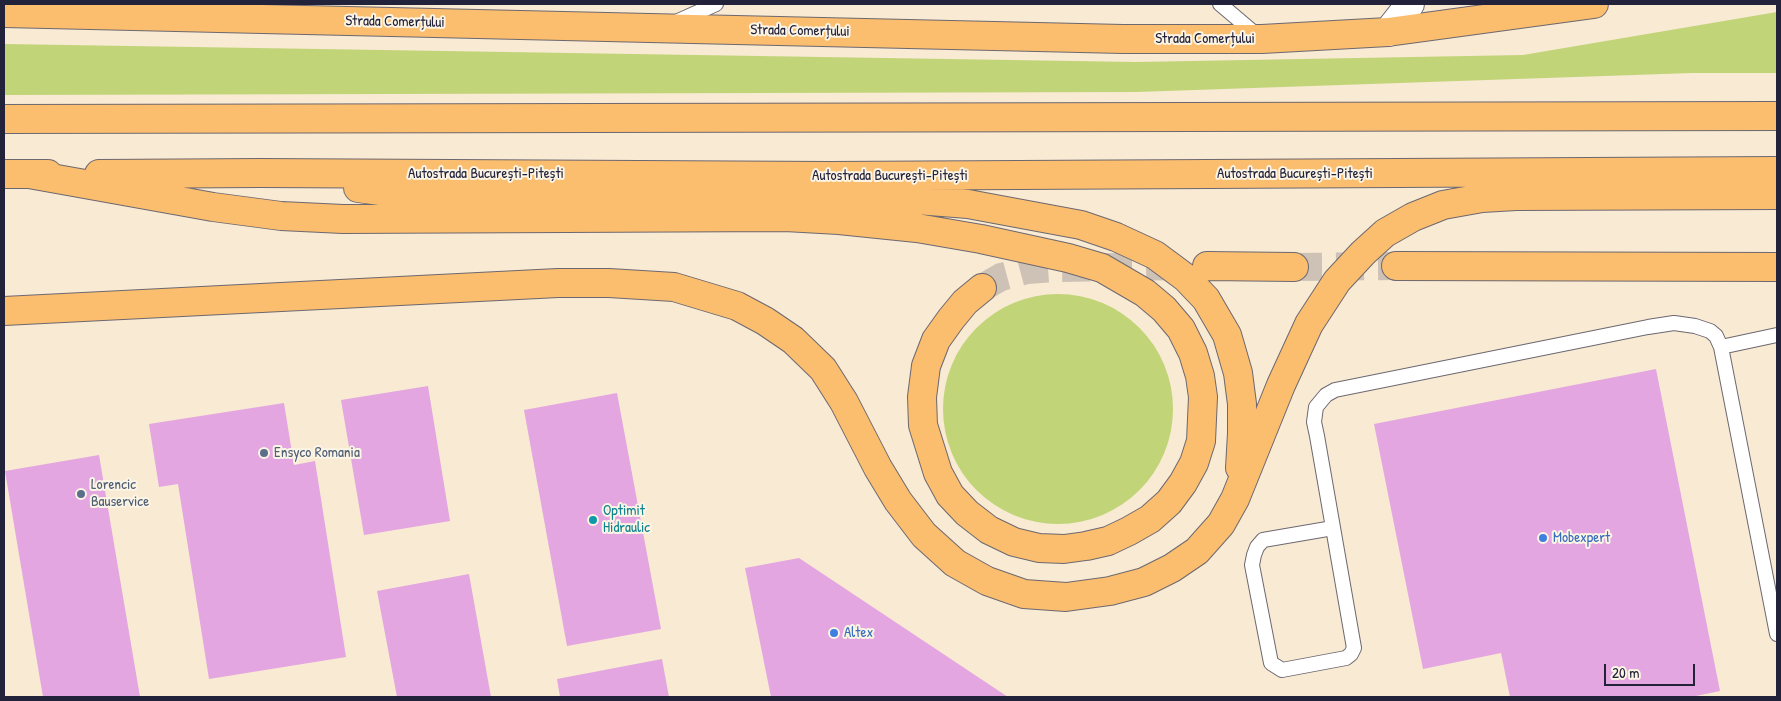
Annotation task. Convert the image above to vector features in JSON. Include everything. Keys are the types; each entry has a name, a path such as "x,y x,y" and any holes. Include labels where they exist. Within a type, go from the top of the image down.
{"main road":[{"name":"Strada Comerțului","path":"4,13 1123,39 1262,40 1388,32 1487,10 1594,4"},
{"path":"1548,118 1686,99 1777,98"},
{"path":"4,119 1548,118 1777,116"},
{"name":"Autostrada București-Pitești","path":"17,174 260,173 839,176 1777,171"},
{"path":"260,173 403,194 917,200 968,204 1033,215 1080,225 1116,236 1156,255 1186,278 1206,300 1227,335 1238,373 1242,404 1240,466 1235,499"},
{"path":"17,174 213,207 281,216 343,219 785,217 839,220 917,228 981,239 1068,258 1102,268 1145,293 1164,309 1181,329 1193,353 1200,376 1203,397 1201,441 1194,463 1184,483 1169,502 1150,519 1108,541 1064,549 1039,548 1014,542 989,530 950,495 938,473 923,425 922,397 926,366 936,340 950,318 982,288"},
{"path":"4,311 558,283 609,283 674,287 737,306 765,321 793,340 822,369 844,402 878,468 898,501 924,535 955,564 987,582 1024,594 1066,597 1110,591 1144,582 1172,568 1197,551 1221,524 1235,499 1309,324 1337,281 1363,253 1385,233 1413,217 1443,205 1482,198 1525,196 1777,195"},
{"path":"1207,266 1294,267"},
{"path":"1396,266 1777,266"}],"street":[{"path":"1388,32 1410,4"}],"lane":[{"path":"663,28 716,4"},
{"path":"1220,4 1262,40"},
{"path":"1333,528 1263,540 1257,547 1254,555 1252,565 1271,663 1282,670 1346,658 1354,648 1333,528 1314,422 1314,414 1319,402 1326,395 1335,390 1648,327 1674,323 1695,326 1710,331 1716,336 1721,347 1777,634"},
{"path":"1721,347 1777,335"}],"green space":[{"path":"1777,12 1777,73 1692,73 1136,92 4,95 4,44 1136,62 1523,55"},
{"path":"1058,294 1091,299 1102,303 1131,320 1147,336 1159,355 1168,376 1173,409 1168,442 1164,453 1147,482 1131,498 1112,510 1091,519 1058,524 1025,519 1014,515 985,498 969,482 957,463 948,442 943,409 948,376 952,365 969,336 985,320 1004,308 1025,299"}],"building":[{"name":"Mobexpert","path":"1656,369 1720,691 1691,697 1510,697 1501,653 1423,669 1374,424"},
{"path":"428,386 450,521 364,535 341,400"},
{"name":"Optimit Hidraulic","path":"617,393 661,629 567,646 524,410"},
{"path":"284,403 294,465 315,461 346,657 209,679 178,484 159,487 149,424"},
{"path":"99,455 140,697 43,697 5,471"},
{"name":"Altex","path":"799,558 1008,697 771,697 745,568"},
{"path":"469,574 491,697 397,697 377,591"},
{"path":"662,659 669,697 560,697 557,679"}],"tunnel":[{"path":"982,288 1001,277 1027,270 1184,266"},
{"path":"1294,267 1396,266"}],"place":[{"name":"Ensyco Romania","path":"264,453"},
{"name":"Lorencic Bauservice","path":"81,494"},
{"name":"Optimit Hidraulic","path":"593,520"},
{"name":"Mobexpert","path":"1543,538"},
{"name":"Altex","path":"834,633"}]}
